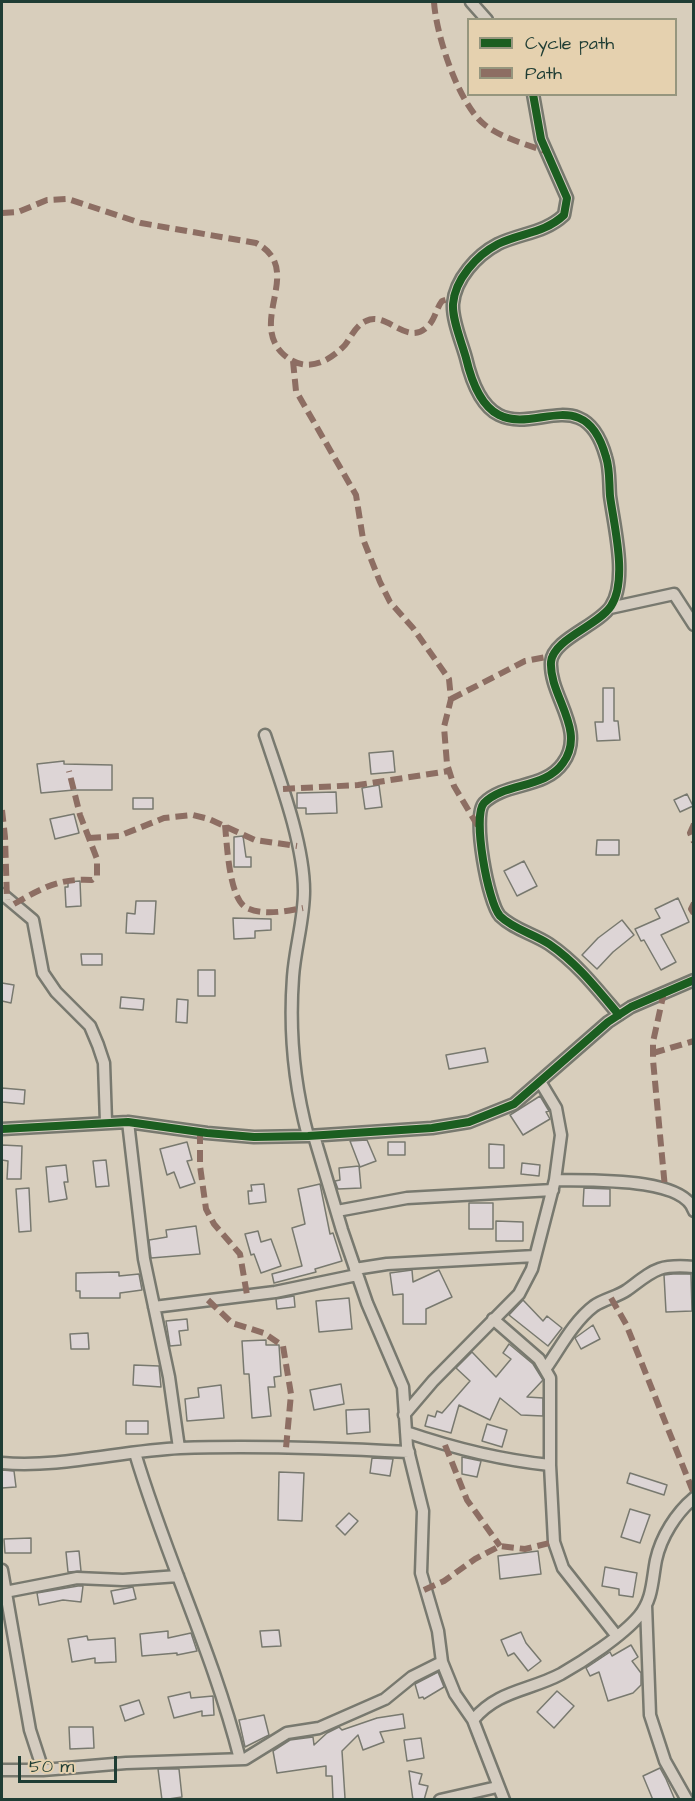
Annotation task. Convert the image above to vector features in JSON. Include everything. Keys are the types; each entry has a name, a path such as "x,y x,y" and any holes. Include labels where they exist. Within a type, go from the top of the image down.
{"street":[{"path":"471,2 485,18"},
{"path":"533,96 543,145 567,198 564,215 544,230 498,244 482,255 466,271 458,286 453,306 476,392 491,411 510,420 531,420 571,414 590,423 598,436 607,458 618,556 618,589 610,608"},
{"path":"619,1015 574,962 545,941 500,916 489,891 478,813 482,805 489,800 541,779 563,763 570,747 571,731 554,684 552,656 559,646 610,608 674,594 693,625"},
{"path":"265,735 283,789 304,889 293,977 293,1052 297,1095 356,1272 400,1379 409,1452 423,1511 423,1582 438,1631 442,1662 455,1695 473,1720 497,1787 504,1800"},
{"path":"2,894 33,920 43,973 56,992 90,1026 104,1064 106,1122"},
{"path":"2,1129 128,1122 218,1134 311,1136 432,1128 469,1122 514,1104 619,1015 693,980"},
{"path":"404,1415 433,1381 519,1294 535,1256 554,1185 561,1135 559,1120 541,1083"},
{"path":"128,1122 144,1259 169,1377 179,1448"},
{"path":"337,1211 407,1198 554,1185 665,1188 686,1197 693,1211"},
{"path":"154,1307 275,1292 387,1264 535,1256"},
{"path":"546,1368 587,1312 596,1305 626,1291 646,1274 670,1265 693,1267"},
{"path":"494,1319 546,1368 552,1391 550,1465 554,1542 563,1568 616,1635"},
{"path":"406,1432 445,1445 508,1460 550,1465"},
{"path":"2,1463 84,1460 179,1448 409,1452"},
{"path":"135,1453 154,1517 198,1623 227,1706 240,1759"},
{"path":"687,1800 665,1761 650,1716 646,1605 656,1558 664,1539 680,1510 693,1498"},
{"path":"2,1570 30,1730 43,1770"},
{"path":"4,1589 77,1578 123,1580 178,1576"},
{"path":"473,1720 487,1704 561,1674 616,1635 638,1617 646,1605"},
{"path":"2,1770 43,1770 126,1762 245,1759 287,1733 320,1728 385,1699 412,1677 442,1662"},
{"path":"440,1800 497,1787"}],"building":[{"path":"603,688 614,688 614,721 618,721 620,740 597,741 595,722 603,722"},
{"path":"393,751 395,772 371,774 369,753"},
{"path":"64,761 64,764 112,765 112,790 41,793 37,764"},
{"path":"379,785 382,807 365,809 362,788"},
{"path":"336,792 337,813 306,814 306,808 297,808 297,793"},
{"path":"687,794 693,806 680,812 674,800"},
{"path":"133,798 153,798 153,809 133,809"},
{"path":"74,814 79,833 55,839 50,819"},
{"path":"243,836 246,857 251,857 251,867 234,867 234,837"},
{"path":"597,840 619,840 619,855 596,855"},
{"path":"524,861 537,886 517,896 504,871"},
{"path":"80,881 81,906 66,907 65,887 68,887 68,882"},
{"path":"678,898 689,922 661,935 676,962 661,970 635,929 660,918 655,909"},
{"path":"136,901 156,901 154,934 126,933 127,913 135,914"},
{"path":"233,918 271,919 271,930 255,931 255,938 234,939"},
{"path":"622,920 634,935 597,969 582,955 598,938"},
{"path":"81,954 102,954 102,965 82,965"},
{"path":"198,970 215,970 215,996 198,996"},
{"path":"2,983 14,985 11,1003 2,1001"},
{"path":"121,997 144,999 143,1010 120,1008"},
{"path":"177,999 188,1000 187,1023 176,1022"},
{"path":"485,1048 488,1062 449,1069 446,1055"},
{"path":"2,1088 25,1090 24,1104 2,1102"},
{"path":"540,1096 549,1111 546,1112 550,1119 523,1135 510,1115"},
{"path":"367,1140 376,1161 360,1167 350,1141"},
{"path":"187,1142 192,1160 187,1161 195,1183 180,1188 174,1172 167,1175 160,1149"},
{"path":"388,1142 405,1142 405,1155 388,1155"},
{"path":"489,1144 504,1145 504,1168 489,1168"},
{"path":"2,1145 22,1146 21,1179 7,1179 8,1161 2,1160"},
{"path":"106,1160 109,1186 96,1187 93,1161"},
{"path":"522,1163 540,1165 539,1176 521,1174"},
{"path":"66,1165 68,1182 64,1182 67,1199 49,1202 46,1167"},
{"path":"359,1166 361,1188 338,1189 335,1181 340,1180 339,1168"},
{"path":"264,1184 266,1202 249,1204 248,1191 252,1191 251,1185"},
{"path":"320,1184 330,1234 333,1233 342,1261 315,1269 316,1272 274,1283 272,1274 302,1266 292,1228 305,1224 298,1189"},
{"path":"29,1188 31,1231 19,1232 16,1189"},
{"path":"584,1188 610,1189 610,1206 583,1206"},
{"path":"469,1203 493,1203 493,1229 469,1229"},
{"path":"496,1221 523,1222 523,1241 496,1241"},
{"path":"196,1226 200,1254 151,1258 149,1240 167,1237 166,1230"},
{"path":"258,1231 261,1242 271,1239 281,1266 261,1273 254,1254 251,1255 245,1234"},
{"path":"412,1270 413,1282 439,1270 452,1297 426,1309 426,1324 403,1324 403,1294 393,1295 390,1273"},
{"path":"119,1272 119,1276 139,1274 142,1290 120,1293 120,1298 80,1298 80,1291 76,1291 76,1273"},
{"path":"691,1274 692,1311 666,1312 664,1275"},
{"path":"294,1296 295,1307 277,1309 276,1299"},
{"path":"349,1298 352,1329 319,1332 316,1301"},
{"path":"523,1300 543,1321 547,1316 562,1328 548,1346 509,1315"},
{"path":"187,1319 188,1330 179,1331 181,1345 170,1346 166,1321"},
{"path":"593,1325 600,1339 581,1349 575,1338"},
{"path":"88,1333 89,1349 71,1349 70,1334"},
{"path":"266,1340 266,1345 279,1345 281,1376 274,1377 275,1387 268,1387 271,1416 252,1418 249,1374 244,1374 242,1341"},
{"path":"509,1344 533,1364 543,1380 527,1397 543,1398 543,1416 521,1415 500,1398 490,1420 459,1405 451,1433 425,1426 428,1415 435,1417 437,1411 442,1413 470,1381 456,1368 472,1352 496,1377 511,1359 503,1353"},
{"path":"134,1365 159,1366 161,1387 133,1385"},
{"path":"341,1384 344,1404 314,1410 310,1390"},
{"path":"221,1385 224,1418 187,1421 185,1399 199,1397 198,1388"},
{"path":"369,1409 370,1432 347,1434 346,1410"},
{"path":"126,1421 148,1421 148,1434 126,1434"},
{"path":"487,1424 507,1430 502,1447 482,1441"},
{"path":"462,1457 481,1461 477,1477 462,1474"},
{"path":"372,1458 393,1459 390,1476 370,1473"},
{"path":"2,1470 14,1471 16,1487 2,1488"},
{"path":"279,1472 304,1473 302,1521 278,1520"},
{"path":"630,1473 667,1485 664,1495 627,1483"},
{"path":"630,1509 650,1515 640,1543 621,1537"},
{"path":"349,1513 358,1521 345,1535 336,1526"},
{"path":"31,1538 31,1553 5,1553 4,1539"},
{"path":"79,1551 81,1571 68,1572 66,1552"},
{"path":"538,1551 541,1574 500,1579 498,1556"},
{"path":"605,1567 637,1573 633,1597 619,1595 619,1589 602,1586"},
{"path":"83,1586 81,1602 63,1600 39,1605 37,1593"},
{"path":"133,1587 136,1599 114,1604 111,1591"},
{"path":"279,1630 281,1646 262,1647 260,1631"},
{"path":"168,1631 168,1638 191,1633 197,1651 177,1655 177,1653 142,1656 140,1634"},
{"path":"521,1632 526,1643 541,1661 528,1671 514,1653 508,1656 501,1640"},
{"path":"87,1636 88,1640 115,1638 116,1662 95,1663 95,1658 72,1662 68,1639"},
{"path":"631,1645 638,1657 632,1661 641,1673 641,1685 633,1693 608,1701 599,1672 590,1676 586,1668 610,1652 612,1656"},
{"path":"438,1672 444,1687 424,1699 419,1698 415,1684"},
{"path":"557,1691 574,1706 554,1728 537,1712"},
{"path":"190,1692 191,1698 213,1696 214,1715 202,1716 202,1711 174,1718 168,1697"},
{"path":"139,1700 144,1714 125,1721 120,1706"},
{"path":"403,1714 405,1728 380,1732 384,1742 363,1750 358,1735 342,1751 345,1798 342,1800 333,1800 332,1776 326,1776 326,1766 277,1773 273,1751 290,1740 313,1737 314,1745 327,1733 339,1727 342,1730 377,1718"},
{"path":"264,1715 269,1735 245,1747 239,1720"},
{"path":"69,1727 93,1727 94,1748 70,1749"},
{"path":"421,1738 424,1758 407,1761 404,1740"},
{"path":"660,1768 675,1800 653,1800 643,1776"},
{"path":"158,1769 179,1769 182,1797 162,1800"},
{"path":"409,1771 422,1774 419,1784 428,1786 424,1800 413,1800"}],"marked path":[{"path":"434,2 439,32 450,68 475,115 499,134 545,151"},
{"path":"2,213 18,212 47,200 68,199 141,223 256,243 270,254 276,266 277,280 271,325 273,340 282,353 306,365 323,361 338,352 357,328 366,321 382,320 405,331 413,333 421,331 431,323 442,301 455,297"},
{"path":"293,361 296,391 356,495 363,539 380,582 390,602 413,628 449,679 451,699 444,727 447,764 454,786 479,828"},
{"path":"451,699 525,661 552,656"},
{"path":"14,904 51,885 60,882 92,880 97,876 97,859 80,815 69,771"},
{"path":"283,789 358,785 449,771"},
{"path":"2,810 7,900"},
{"path":"89,838 119,836 164,818 193,815 209,819 255,840 297,846"},
{"path":"694,824 690,833 694,842"},
{"path":"225,825 230,871 236,894 241,903 247,908 261,912 303,908"},
{"path":"694,903 691,909 694,914"},
{"path":"664,992 653,1042 653,1060 665,1188"},
{"path":"653,1053 694,1041"},
{"path":"200,1132 200,1166 206,1209 214,1224 240,1254 247,1295"},
{"path":"611,1298 626,1324 694,1494"},
{"path":"208,1300 232,1323 264,1333 283,1346 291,1394 286,1448"},
{"path":"445,1445 467,1500 500,1546"},
{"path":"424,1590 444,1581 475,1559 500,1546 525,1549 554,1542"}],"cycle path":[{"path":"533,96 541,139 567,198 564,215 549,226 507,240 482,254 468,269 458,286 453,304 454,317 479,395 497,414 516,419 557,415 577,417 593,429 608,466 617,537 619,582 611,606 596,620 559,646 551,662 555,687 571,738 569,751 563,763 546,777 493,796 484,803 481,811 481,841 486,878 495,908 500,916 543,940 569,959 619,1015"},
{"path":"2,1129 128,1122 254,1137 432,1128 469,1122 514,1104 608,1022 631,1007 694,980"}]}
